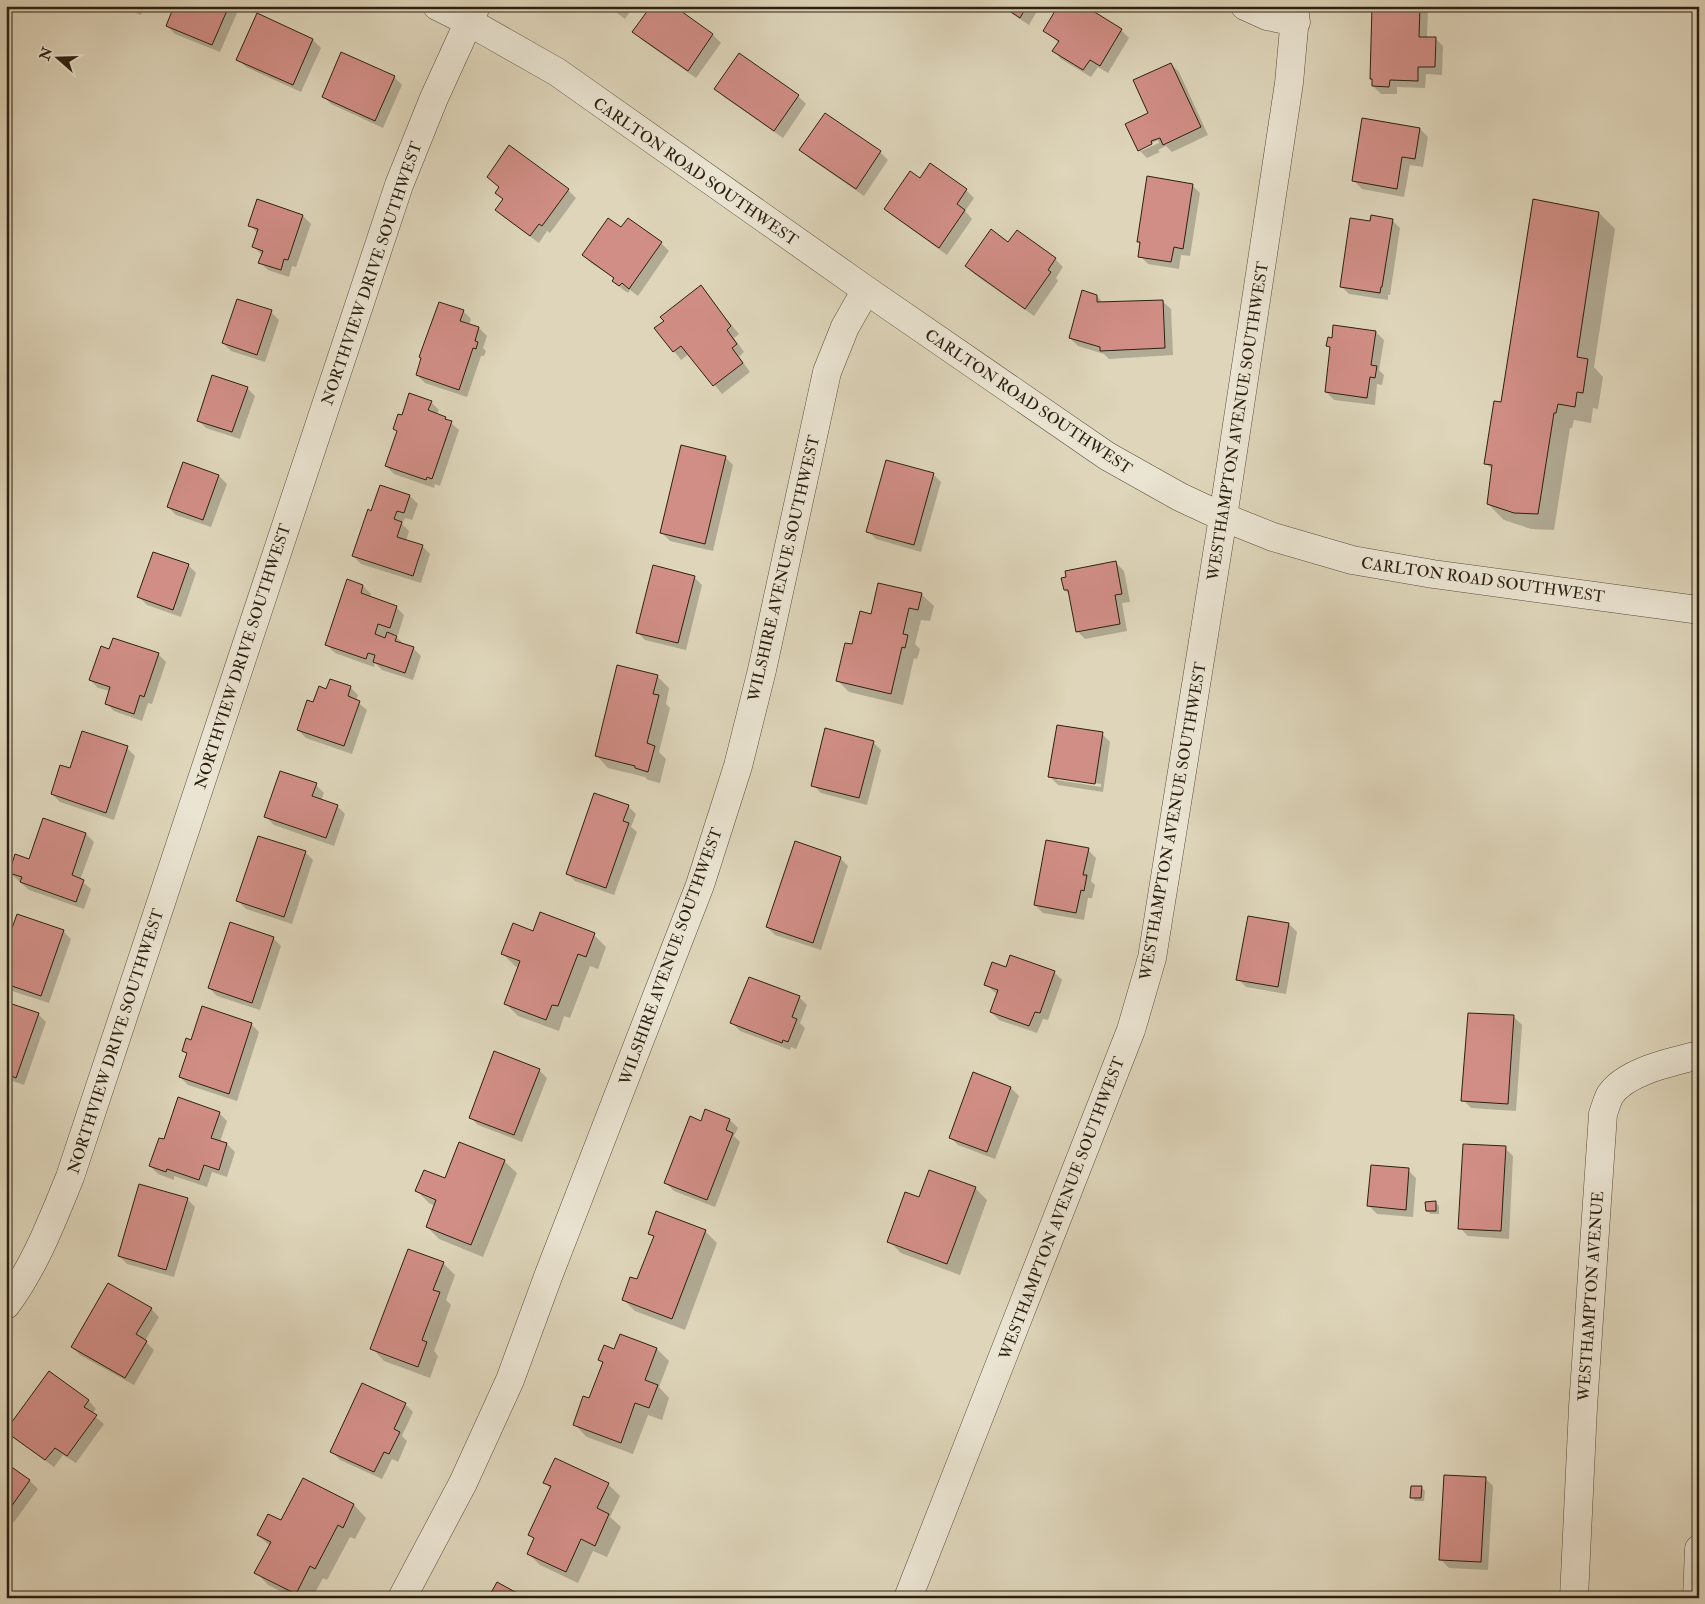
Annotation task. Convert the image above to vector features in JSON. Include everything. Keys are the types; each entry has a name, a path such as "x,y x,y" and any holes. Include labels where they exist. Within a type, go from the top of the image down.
{"street":[{"name":"CARLTON ROAD SOUTHWEST","path":"437,6 473,14 1106,456 1180,498 1273,537 1352,560 1432,574 1699,610"},
{"path":"1244,6 1268,16 1296,14"},
{"name":"NORTHVIEW DRIVE SOUTHWEST","path":"6,1305 22,1284 43,1243 70,1177 398,185 434,98 473,14"},
{"name":"WESTHAMPTON AVENUE SOUTHWEST","path":"908,1598 1131,1030 1152,958 1223,517 1289,83 1296,14"},
{"name":"WILSHIRE AVENUE SOUTHWEST","path":"402,1598 463,1483 510,1380 700,885 738,766 760,679 827,372 845,327 866,290"},
{"name":"WESTHAMPTON AVENUE","path":"1574,1598 1582,1407 1589,1330 1602,1114 1610,1095 1625,1081 1658,1066 1699,1055"},
{"path":"1697,1598 1699,1548"}],"building":[{"path":"174,6 229,6 212,45 166,26"},
{"path":"651,6 674,6 713,34 688,71 632,32"},
{"path":"1002,6 1027,6 1020,18"},
{"path":"1058,6 1085,6 1122,29 1100,66 1090,60 1083,70 1052,51 1059,41 1043,31"},
{"path":"1372,6 1420,6 1419,37 1436,37 1435,67 1418,67 1418,81 1390,80 1389,87 1372,86 1372,79 1370,79"},
{"path":"257,13 313,39 293,85 236,60"},
{"path":"341,52 395,76 375,121 322,97"},
{"path":"739,53 799,95 774,131 714,89"},
{"path":"1171,63 1201,127 1163,145 1160,138 1151,141 1152,144 1138,151 1125,124 1148,113 1133,80"},
{"path":"825,113 881,151 856,189 799,150"},
{"path":"1362,118 1420,128 1415,159 1402,157 1397,189 1352,181"},
{"path":"509,145 569,189 542,226 539,224 530,236 495,210 503,199 495,193 499,187 487,177"},
{"path":"930,163 967,189 957,204 965,210 939,248 884,209 910,171 920,178"},
{"path":"1147,176 1193,184 1183,249 1174,247 1171,262 1138,257 1140,242 1137,242"},
{"path":"257,199 303,215 288,260 284,259 281,270 258,263 263,251 252,247 258,229 248,226"},
{"path":"1533,199 1599,212 1577,357 1588,359 1583,393 1577,392 1575,407 1558,404 1556,413 1554,413 1538,514 1514,513 1487,504 1492,465 1484,464 1494,401 1501,402"},
{"path":"1371,215 1393,219 1380,293 1340,287 1350,218 1370,221"},
{"path":"608,218 621,227 628,218 662,242 629,289 622,283 619,286 612,281 614,278 582,255"},
{"path":"991,229 1008,242 1017,230 1056,258 1048,270 1051,272 1025,309 965,266"},
{"path":"701,285 731,326 727,330 737,344 732,348 743,363 713,386 681,346 673,352 654,328 664,321 660,317"},
{"path":"1082,290 1097,295 1097,302 1163,300 1165,348 1100,351 1100,347 1069,338"},
{"path":"237,299 272,310 257,355 222,343"},
{"path":"439,302 464,310 460,321 479,327 475,341 478,342 476,349 473,348 459,390 416,375 421,358 419,357"},
{"path":"1333,325 1376,331 1371,365 1377,366 1375,378 1370,377 1367,398 1325,392 1330,347 1326,346 1328,337 1332,338"},
{"path":"212,375 248,387 232,432 197,421"},
{"path":"409,393 432,401 428,410 452,421 432,479 427,477 426,480 385,466 397,431 393,429 398,414 402,415"},
{"path":"681,445 726,456 705,544 660,533"},
{"path":"886,460 934,473 914,545 866,532"},
{"path":"183,462 219,475 203,520 167,507"},
{"path":"380,485 410,495 404,513 397,511 394,519 402,522 397,537 423,545 413,576 352,556 368,509 371,511"},
{"path":"153,552 189,564 173,610 137,597"},
{"path":"1116,561 1122,594 1115,595 1120,624 1076,632 1068,590 1064,590 1061,578 1066,577 1065,571"},
{"path":"653,565 695,576 678,643 636,633"},
{"path":"347,579 363,585 361,593 397,606 390,628 378,624 375,634 385,638 387,632 397,636 395,641 414,647 405,673 373,662 375,655 368,653 366,659 325,645"},
{"path":"878,583 922,593 918,610 909,608 903,634 908,635 905,648 902,647 891,694 836,681 845,643 852,644 860,611 871,614"},
{"path":"113,638 159,653 144,697 140,695 134,714 105,704 110,687 89,680 101,646 109,649"},
{"path":"617,665 658,675 653,694 659,695 647,743 655,746 648,772 635,768 635,766 595,756"},
{"path":"330,679 351,686 348,696 360,701 344,746 297,730 307,700 313,702 319,686 326,689"},
{"path":"1057,725 1103,732 1095,784 1048,777"},
{"path":"825,728 874,741 859,798 811,786"},
{"path":"82,731 128,746 106,813 51,794 60,765 70,768"},
{"path":"280,771 317,783 312,796 338,805 326,838 264,817"},
{"path":"594,793 629,805 623,821 629,823 606,888 566,874"},
{"path":"43,818 86,833 72,875 84,880 76,902 20,882 22,877 9,873 15,854 29,859"},
{"path":"258,836 306,851 284,917 236,901"},
{"path":"1046,840 1089,848 1083,875 1087,875 1084,891 1081,890 1076,913 1034,905"},
{"path":"795,841 841,857 813,943 766,927"},
{"path":"540,912 595,933 586,957 578,954 558,1006 552,1005 546,1020 504,1004 520,961 501,954 513,923 533,931"},
{"path":"17,914 64,930 41,996 6,984 6,945"},
{"path":"1248,916 1289,923 1278,987 1236,980"},
{"path":"230,922 274,937 252,1003 208,988"},
{"path":"1010,955 1055,971 1040,1013 1035,1012 1029,1026 990,1012 998,990 984,985 992,962 1006,967"},
{"path":"749,977 800,996 792,1017 797,1019 788,1042 783,1040 782,1043 730,1023"},
{"path":"6,1002 39,1013 16,1078 6,1074"},
{"path":"202,1006 252,1023 229,1094 179,1077 187,1053 182,1051 186,1038 191,1040"},
{"path":"1468,1013 1514,1015 1508,1104 1461,1101"},
{"path":"494,1051 540,1069 514,1135 469,1118"},
{"path":"973,1072 1011,1087 987,1152 949,1138"},
{"path":"178,1097 220,1112 211,1138 227,1143 219,1170 204,1165 199,1180 167,1169 166,1172 149,1166 159,1138 164,1139"},
{"path":"705,1109 730,1119 726,1130 733,1133 707,1200 664,1183 690,1116 701,1121"},
{"path":"459,1142 505,1160 471,1245 426,1227 436,1200 415,1191 424,1170 445,1178"},
{"path":"1463,1144 1506,1146 1501,1231 1458,1229"},
{"path":"1371,1165 1409,1168 1406,1210 1367,1206"},
{"path":"929,1170 976,1187 947,1264 887,1242 905,1192 919,1197"},
{"path":"139,1184 188,1198 166,1270 118,1256"},
{"path":"1436,1201 1436,1211 1426,1211 1425,1202"},
{"path":"656,1211 706,1230 672,1319 622,1300 630,1277 637,1279 654,1236 648,1234"},
{"path":"408,1249 444,1262 433,1290 440,1292 422,1340 427,1342 418,1367 370,1349"},
{"path":"108,1283 152,1308 136,1334 147,1341 125,1378 71,1347"},
{"path":"620,1334 657,1348 645,1380 658,1385 649,1408 635,1403 621,1443 573,1425 583,1396 589,1398 603,1362 598,1360 604,1345 614,1349"},
{"path":"49,1371 89,1400 84,1407 97,1415 67,1456 55,1448 45,1460 6,1432 6,1430"},
{"path":"362,1383 406,1403 394,1429 400,1432 389,1454 384,1452 374,1472 330,1452"},
{"path":"555,1458 609,1483 597,1508 609,1514 595,1546 581,1539 566,1572 527,1554 534,1538 528,1535 551,1486 543,1483"},
{"path":"6,1463 30,1480 6,1514"},
{"path":"1444,1475 1486,1477 1481,1562 1439,1560"},
{"path":"303,1478 354,1504 343,1528 338,1525 315,1569 310,1566 296,1594 254,1573 271,1542 257,1535 268,1514 281,1520"},
{"path":"1411,1486 1422,1486 1421,1498 1410,1498"},
{"path":"497,1582 526,1598 488,1598"}]}
